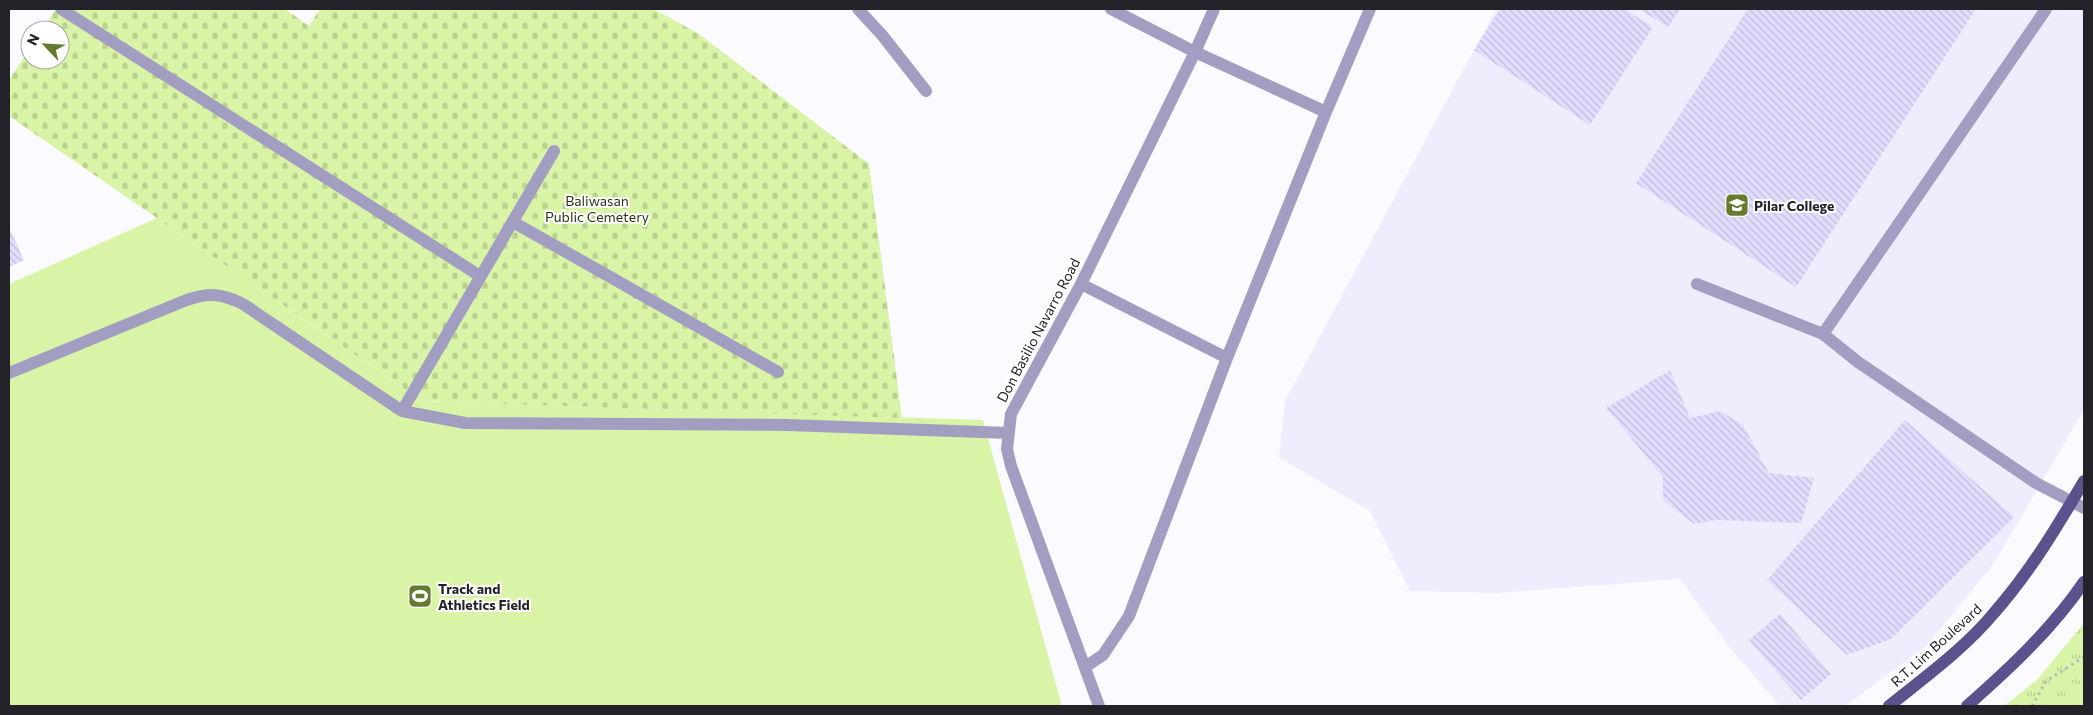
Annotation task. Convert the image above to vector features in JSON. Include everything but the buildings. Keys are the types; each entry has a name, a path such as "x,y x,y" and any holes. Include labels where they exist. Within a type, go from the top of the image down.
{"main road":[{"name":"R.T. Lim Boulevard","path":"1889,706 1945,661 1994,614 2045,547 2084,481"},
{"path":"1967,706 2040,637 2071,601 2084,582"}],"street":[{"path":"61,9 480,276"},
{"path":"858,9 882,34 926,91"},
{"path":"1111,9 1195,52 1326,112"},
{"name":"Don Basilio Navarro Road","path":"1099,706 1011,466 1007,449 1011,414 1081,284 1195,52 1214,9"},
{"path":"1086,667 1103,655 1129,616 1227,358 1326,112 1370,9"},
{"path":"1823,334 2046,9"},
{"path":"402,411 554,150"},
{"path":"513,222 778,372"},
{"path":"1081,284 1227,358"},
{"path":"1697,284 1823,334 1858,362 2020,472 2084,508"},
{"path":"9,373 184,301 200,295 214,294 227,296 243,304 402,411 465,423 788,425 1008,433"}],"path":[{"path":"2032,706 2046,681 2084,657"}],"shaded area":[{"name":"Pilar College","path":"1496,9 2084,9 2084,410 1993,565 1926,646 1845,706 1780,706 1731,649 1680,579 1498,593 1410,591 1370,511 1279,458 1285,401"}],"green space":[{"name":"Baliwasan Public Cemetery","path":"56,9 285,9 309,26 320,9 654,9 699,34 869,164 902,418 422,401 9,116 9,80 20,63 20,70 70,70 70,20 49,20"},
{"path":"157,218 422,401 983,420 1062,706 9,706 9,284"},
{"path":"2084,623 2084,706 2004,706 2037,680"}],"place":[{"name":"Pilar College","path":"1737,205"},
{"name":"Track and Athletics Field","path":"420,596"}]}
